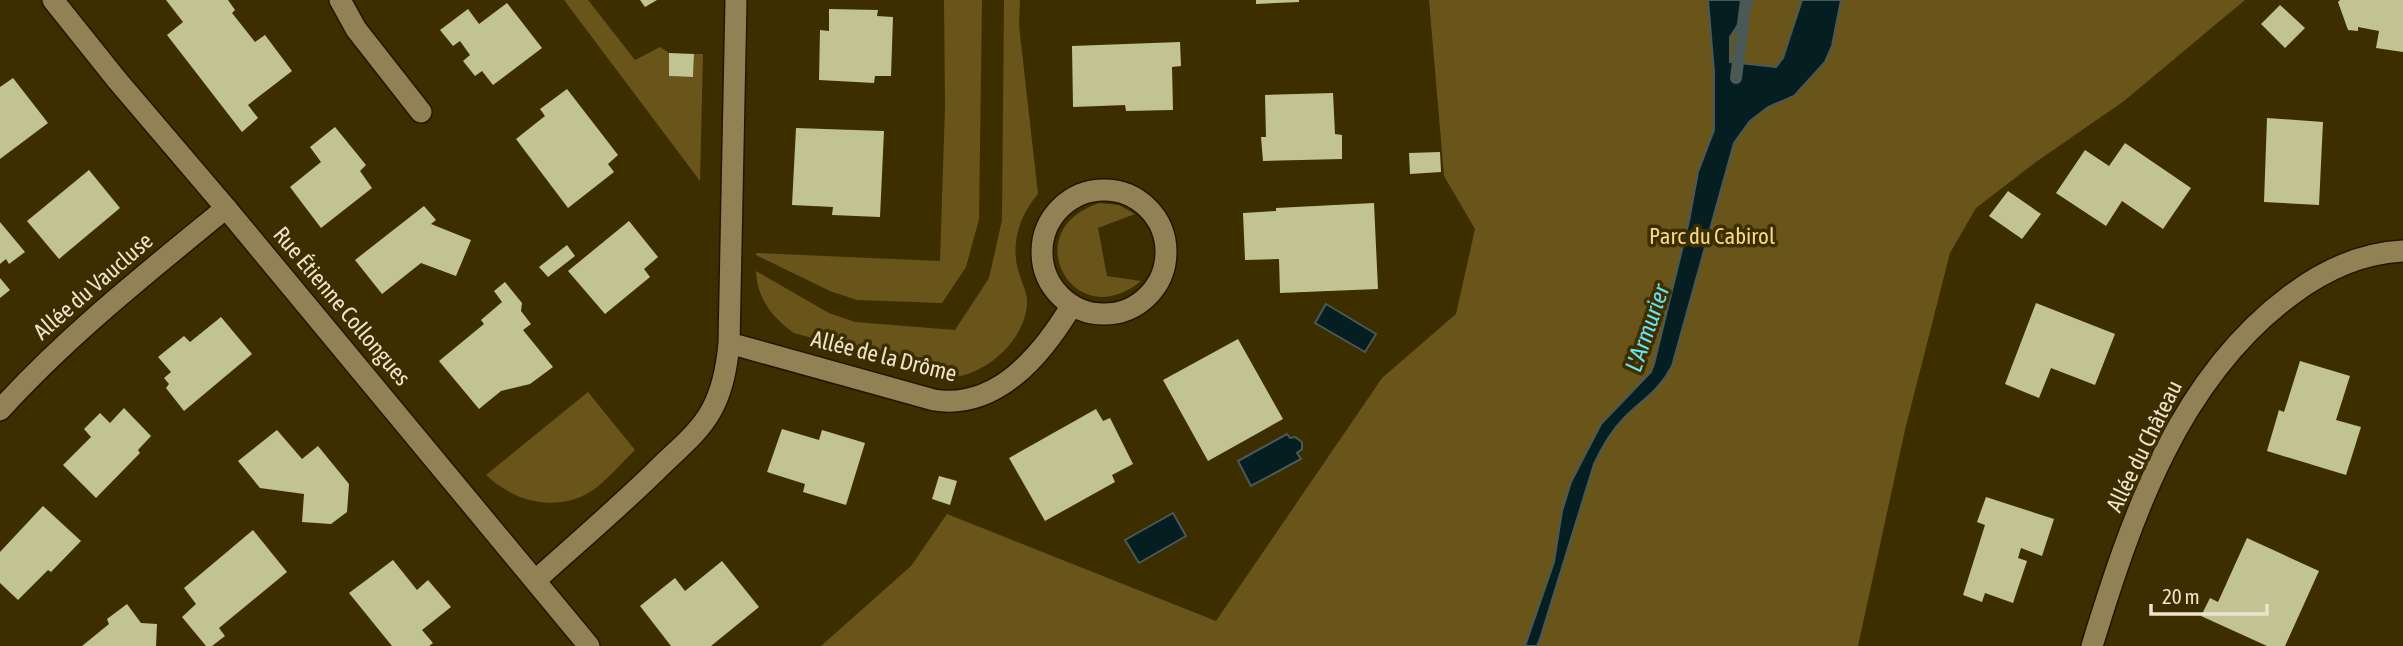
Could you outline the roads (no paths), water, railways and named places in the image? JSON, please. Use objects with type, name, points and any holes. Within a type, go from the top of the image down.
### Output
[{"type":"street","name":"Rue Étienne Collongues","points":[[53,0],[589,646]]},
{"type":"street","points":[[340,0],[356,29],[421,112]]},
{"type":"street","points":[[536,580],[631,496],[702,424],[718,396],[727,364],[729,343],[736,0]]},
{"type":"street","points":[[1098,190],[1121,191],[1141,201],[1156,216],[1165,237],[1167,259],[1159,283],[1142,301],[1120,312],[1095,314],[1072,305],[1055,291],[1045,271],[1042,249],[1047,227],[1059,209],[1077,196],[1098,190]]},
{"type":"street","name":"Allée du Vaucluse","points":[[0,410],[36,370],[226,208]]},
{"type":"street","name":"Allée du Château","points":[[2092,646],[2141,505],[2178,427],[2202,386],[2252,327],[2312,279],[2365,257],[2403,251]]},
{"type":"street","name":"Allée de la Drôme","points":[[729,343],[934,400],[965,401],[998,389],[1012,378],[1049,341],[1072,305]]},
{"type":"water","points":[[1708,0],[1754,0],[1730,37],[1730,62],[1776,67],[1783,58],[1802,0],[1841,0],[1832,46],[1825,62],[1794,96],[1768,107],[1750,121],[1734,143],[1672,366],[1656,388],[1619,423],[1600,451],[1540,639],[1537,646],[1525,646],[1554,562],[1562,511],[1571,482],[1601,424],[1651,372],[1654,364],[1689,221],[1698,172],[1714,130],[1714,72]]},
{"type":"water","points":[[1326,304],[1376,334],[1365,352],[1315,323]]},
{"type":"water","points":[[1287,434],[1290,438],[1295,437],[1302,442],[1302,449],[1297,453],[1301,459],[1251,486],[1238,461]]},
{"type":"water","points":[[1173,513],[1186,536],[1139,563],[1125,540]]},
{"type":"waterway","name":"L'Armurier","points":[[1736,78],[1746,0]]},
{"type":"park label","name":"Parc du Cabirol","points":[[1712,236]]}]
